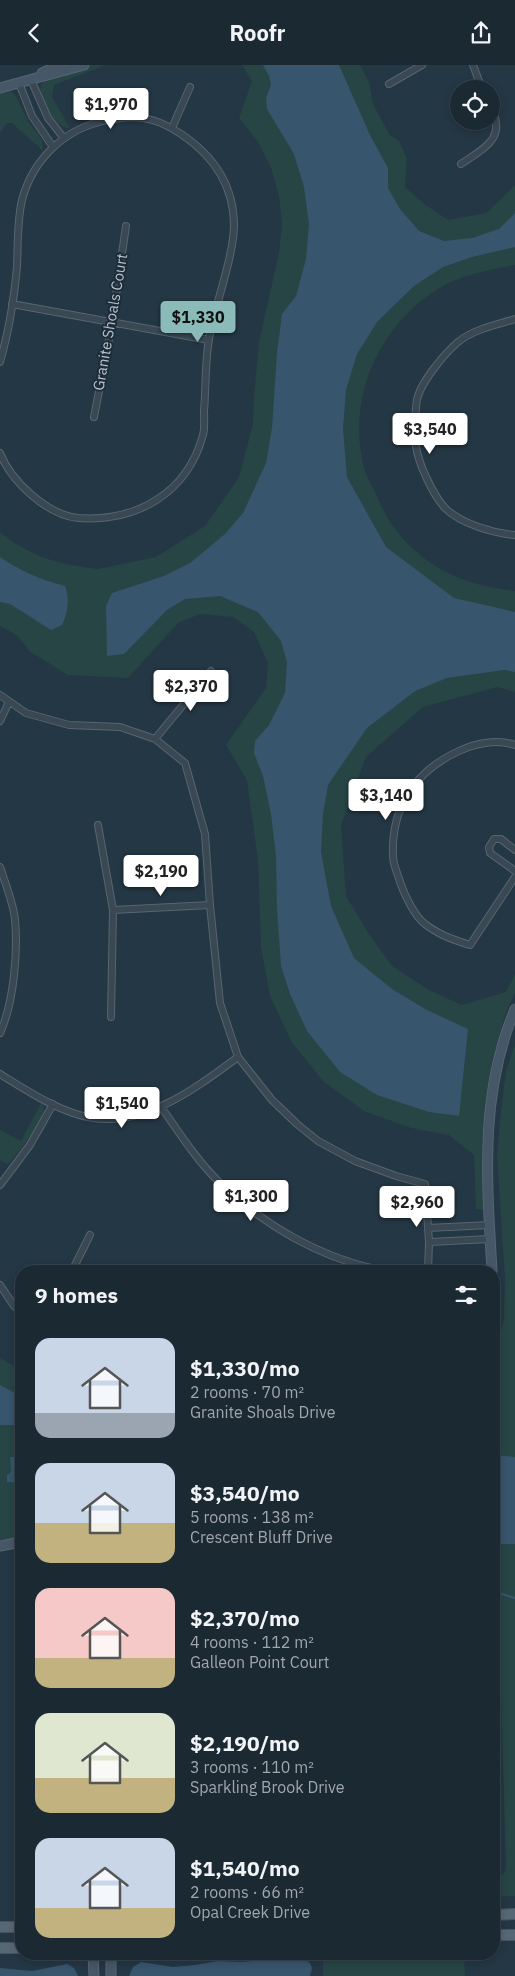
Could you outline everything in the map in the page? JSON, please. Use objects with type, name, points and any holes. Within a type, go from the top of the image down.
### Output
[{"type":"main road","points":[[500,1915],[515,1914]]},
{"type":"main road","points":[[0,1927],[15,1927]]},
{"type":"main road","points":[[500,1935],[515,1935]]},
{"type":"main road","points":[[0,1948],[15,1948]]},
{"type":"street","points":[[32,80],[45,71],[59,65]]},
{"type":"street","points":[[0,87],[84,65]]},
{"type":"street","points":[[389,84],[422,65]]},
{"type":"street","points":[[473,65],[479,80]]},
{"type":"street","points":[[32,80],[38,99],[48,118],[63,137]]},
{"type":"street","points":[[19,83],[32,116],[53,147]]},
{"type":"street","points":[[172,128],[190,87]]},
{"type":"street","points":[[0,362],[12,304],[22,201],[33,172],[63,137],[94,124],[116,118],[138,116],[160,122],[172,128],[189,139],[219,168],[231,205],[234,227],[209,340],[203,434],[188,469],[163,497],[134,512],[103,518],[75,518],[51,508],[28,493],[6,467],[0,453]]},
{"type":"street","points":[[461,164],[490,142],[497,130]]},
{"type":"street","name":"Granite Shoals Court","points":[[94,417],[112,323],[126,226]]},
{"type":"street","points":[[12,304],[209,340]]},
{"type":"street","points":[[515,319],[485,328],[459,341],[432,370],[417,400],[416,447],[432,490],[446,509],[471,524],[497,534],[515,535]]},
{"type":"street","points":[[155,739],[211,671]]},
{"type":"street","points":[[0,695],[26,713],[69,725],[120,727],[155,739],[185,763],[205,834],[220,1003],[238,1057],[272,1100],[318,1141],[355,1161],[425,1184],[429,1242],[428,1265]]},
{"type":"street","points":[[0,721],[9,701]]},
{"type":"street","points":[[515,745],[507,742],[483,743],[468,747],[443,758],[414,782],[397,817],[393,857],[404,893],[423,923],[448,938],[470,945],[515,877]]},
{"type":"street","points":[[98,825],[113,910],[112,1017]]},
{"type":"street","points":[[515,850],[501,839],[494,839],[489,847],[490,853],[515,871]]},
{"type":"street","points":[[0,867],[15,918],[14,981],[5,1022],[0,1033]]},
{"type":"street","points":[[113,910],[210,905]]},
{"type":"street","points":[[492,1265],[487,1154],[491,1095],[504,1035],[515,1009]]},
{"type":"street","points":[[0,1074],[53,1104],[77,1115],[106,1120],[136,1116],[162,1107],[238,1057]]},
{"type":"street","points":[[0,1185],[30,1145],[53,1104]]},
{"type":"street","points":[[162,1107],[192,1151],[217,1179],[272,1225],[318,1250],[362,1265]]},
{"type":"street","points":[[428,1229],[490,1225]]},
{"type":"street","points":[[75,1265],[90,1235]]},
{"type":"street","points":[[429,1242],[490,1239]]},
{"type":"street","points":[[0,1285],[15,1308]]},
{"type":"street","points":[[1,1546],[15,1544]]},
{"type":"street","points":[[1,1546],[15,1548]]},
{"type":"street","points":[[93,1960],[94,1976]]},
{"type":"street","points":[[110,1960],[111,1976]]},
{"type":"green space","points":[[90,65],[106,65],[54,85],[52,97],[70,128],[65,128],[56,121],[47,109],[41,97],[41,84],[48,79]]},
{"type":"green space","points":[[242,65],[360,65],[369,82],[373,104],[390,135],[399,141],[407,159],[405,187],[423,203],[448,220],[486,213],[515,185],[515,265],[474,274],[445,285],[416,306],[398,324],[383,344],[372,366],[364,389],[360,413],[359,439],[367,475],[387,517],[404,540],[428,561],[451,575],[476,584],[515,591],[515,692],[497,687],[423,707],[366,757],[341,825],[346,896],[369,934],[392,966],[429,990],[462,1005],[506,992],[515,974],[515,993],[506,1012],[493,1058],[485,1102],[482,1148],[485,1210],[476,1209],[474,1155],[449,1135],[411,1128],[364,1111],[324,1082],[292,1043],[270,996],[261,947],[258,861],[247,780],[226,745],[266,688],[268,663],[254,632],[233,617],[200,614],[178,623],[128,678],[68,675],[29,651],[18,636],[0,626],[0,532],[14,543],[41,557],[70,565],[98,569],[156,557],[205,526],[239,477],[253,424],[259,342],[279,253],[282,225],[279,196],[271,168],[258,142],[239,118],[252,81]]},
{"type":"green space","points":[[0,91],[11,91],[17,98],[28,121],[42,140],[43,151],[12,123],[7,123],[0,133]]},
{"type":"green space","points":[[515,1044],[515,1896],[500,1897],[500,1877],[506,1870],[500,1649],[500,1338],[504,1317],[505,1277],[497,1158],[506,1071]]},
{"type":"green space","points":[[42,1102],[42,1116],[32,1134],[8,1164],[0,1160],[0,1130],[21,1141]]},
{"type":"green space","points":[[0,1358],[15,1367],[15,1539],[0,1540]]},
{"type":"green space","points":[[323,1960],[464,1960],[465,1976],[323,1976]]},
{"type":"water","points":[[263,65],[339,65],[370,135],[388,168],[388,188],[400,209],[419,231],[444,241],[472,238],[499,229],[515,213],[515,247],[472,257],[443,267],[414,286],[377,322],[357,354],[346,390],[343,429],[347,477],[386,547],[454,598],[515,612],[515,672],[504,670],[447,678],[415,691],[367,728],[328,785],[323,814],[321,852],[331,906],[354,958],[392,989],[427,1010],[468,1029],[459,1116],[429,1112],[377,1095],[340,1072],[307,1031],[290,994],[281,966],[276,856],[271,814],[263,776],[254,753],[255,741],[269,725],[285,693],[287,662],[281,641],[258,612],[220,596],[185,599],[167,610],[124,654],[107,656],[106,606],[112,593],[164,576],[190,563],[225,534],[243,513],[266,463],[272,428],[277,353],[282,314],[296,296],[306,259],[309,224],[304,187],[294,154],[267,109],[266,98],[271,85]]},
{"type":"water","points":[[0,557],[31,575],[65,586],[68,606],[62,625],[51,630],[10,604],[0,602]]},
{"type":"water","points":[[0,1385],[15,1393],[15,1425],[0,1425]]},
{"type":"water","points":[[500,1456],[515,1457],[515,1544],[500,1544]]},
{"type":"water","points":[[10,1457],[15,1457],[15,1482],[7,1482],[7,1475],[11,1472]]},
{"type":"water","points":[[302,1960],[310,1963],[312,1968],[310,1976],[129,1976],[133,1967],[141,1962],[173,1967],[218,1961]]},
{"type":"water","points":[[67,1964],[74,1968],[78,1976],[0,1976],[0,1968],[32,1971]]},
{"type":"waterway","points":[[500,1594],[515,1598]]}]
